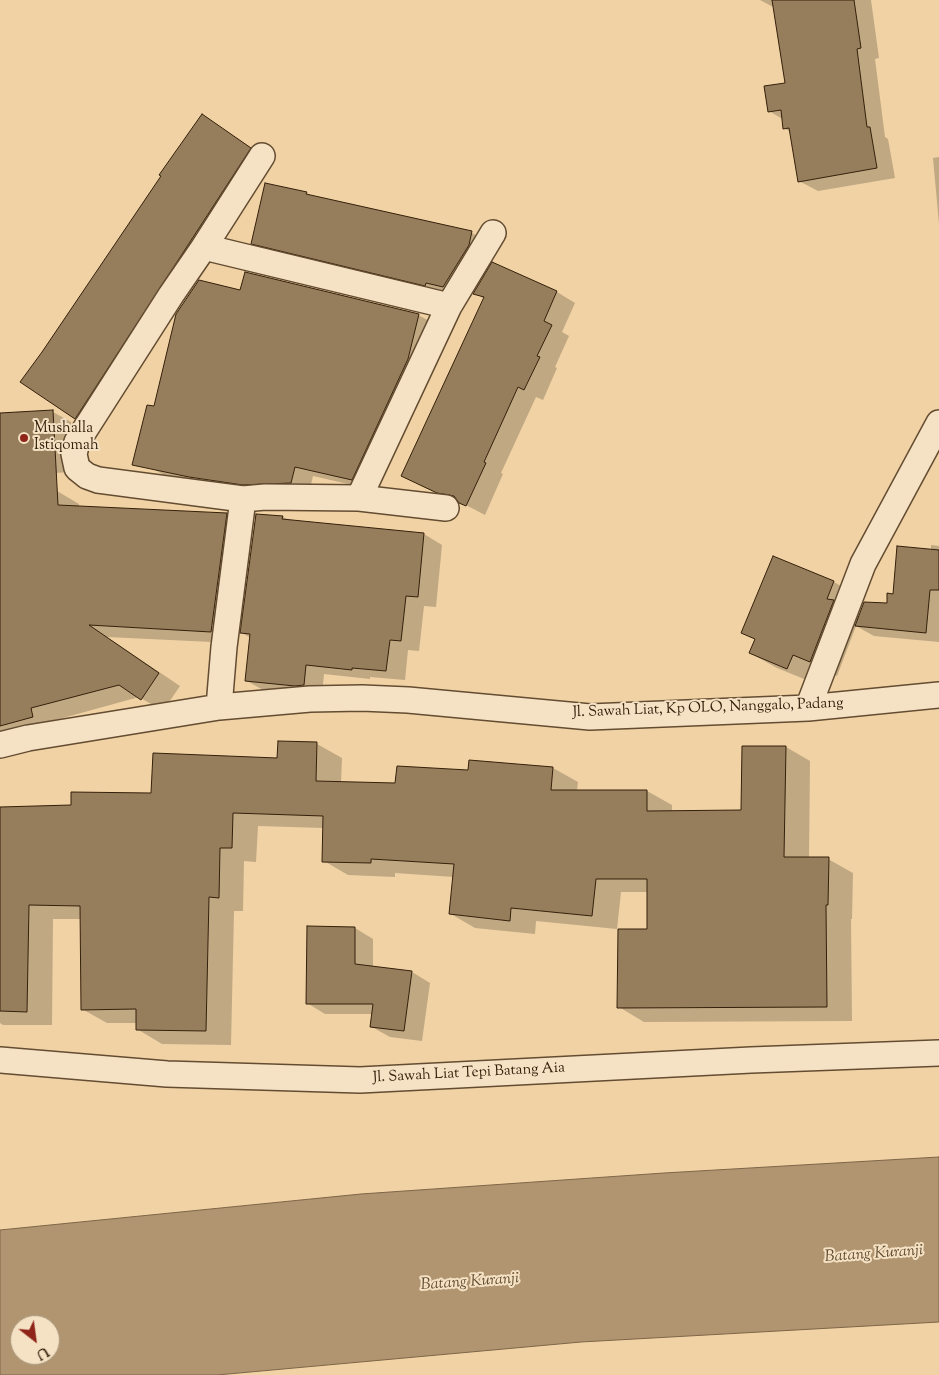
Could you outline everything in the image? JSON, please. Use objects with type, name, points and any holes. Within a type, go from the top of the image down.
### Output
[{"type":"street","points":[[262,156],[77,442],[74,454],[77,468],[86,476],[98,480],[243,499],[359,498],[446,508]]},
{"type":"street","points":[[359,498],[449,306],[492,233]]},
{"type":"street","points":[[204,247],[449,306]]},
{"type":"street","points":[[808,708],[863,564],[939,423]]},
{"type":"street","points":[[219,707],[224,648],[243,499]]},
{"type":"street","name":"Jl. Sawah Liat, Kp OLO, Nanggalo, Padang","points":[[0,745],[28,738],[219,707],[310,699],[362,698],[408,700],[590,716],[808,708],[939,695]]},
{"type":"street","name":"Jl. Sawah Liat Tepi Batang Aia","points":[[0,1060],[167,1074],[360,1080],[939,1053]]},
{"type":"water","name":"Batang Kuranji","points":[[939,1157],[939,1322],[581,1342],[217,1375],[0,1375],[0,1230],[361,1194],[664,1173]]},
{"type":"building","points":[[772,0],[854,0],[861,48],[857,49],[867,127],[870,127],[877,168],[798,182],[789,128],[783,129],[781,110],[768,112],[764,86],[785,83]]},
{"type":"building","points":[[202,114],[251,148],[75,419],[20,382]]},
{"type":"building","points":[[265,183],[472,231],[469,245],[443,287],[426,283],[425,286],[251,244]]},
{"type":"building","points":[[492,262],[557,291],[544,321],[552,325],[537,356],[540,357],[524,390],[518,387],[466,506],[459,503],[454,496],[437,493],[401,476],[484,297],[473,294]]},
{"type":"building","points":[[245,272],[419,314],[408,359],[352,480],[295,467],[291,483],[243,485],[189,477],[132,465],[147,405],[154,406],[176,314],[199,280],[240,290]]},
{"type":"building","points":[[53,410],[58,505],[227,513],[211,632],[89,625],[159,673],[141,700],[119,685],[31,708],[33,717],[0,726],[0,413]]},
{"type":"building","points":[[256,514],[283,516],[282,519],[424,533],[418,597],[406,596],[401,641],[390,640],[386,671],[352,668],[352,670],[306,665],[304,685],[295,686],[245,681],[250,634],[240,633]]},
{"type":"building","points":[[897,546],[939,550],[939,590],[930,590],[926,633],[855,626],[864,602],[887,603],[887,593],[893,594]]},
{"type":"building","points":[[773,556],[834,581],[827,599],[834,600],[810,662],[793,655],[787,669],[749,653],[755,639],[741,633]]},
{"type":"building","points":[[278,741],[317,742],[316,781],[395,783],[397,766],[468,770],[469,760],[553,767],[551,790],[647,790],[647,811],[741,810],[742,746],[786,746],[784,857],[829,857],[828,905],[826,905],[827,1007],[617,1008],[618,929],[647,929],[647,879],[596,879],[592,916],[511,908],[510,921],[449,914],[454,864],[371,859],[371,863],[322,862],[323,816],[233,813],[232,848],[220,848],[219,898],[209,897],[206,1031],[136,1030],[136,1009],[81,1010],[80,906],[29,905],[27,1012],[0,1011],[0,807],[71,805],[71,792],[151,793],[153,753],[277,758]]},
{"type":"building","points":[[307,926],[355,927],[355,964],[412,971],[404,1031],[370,1027],[373,1004],[306,1004]]},
{"type":"place","name":"Mushalla Istiqomah","points":[[24,438]]}]
